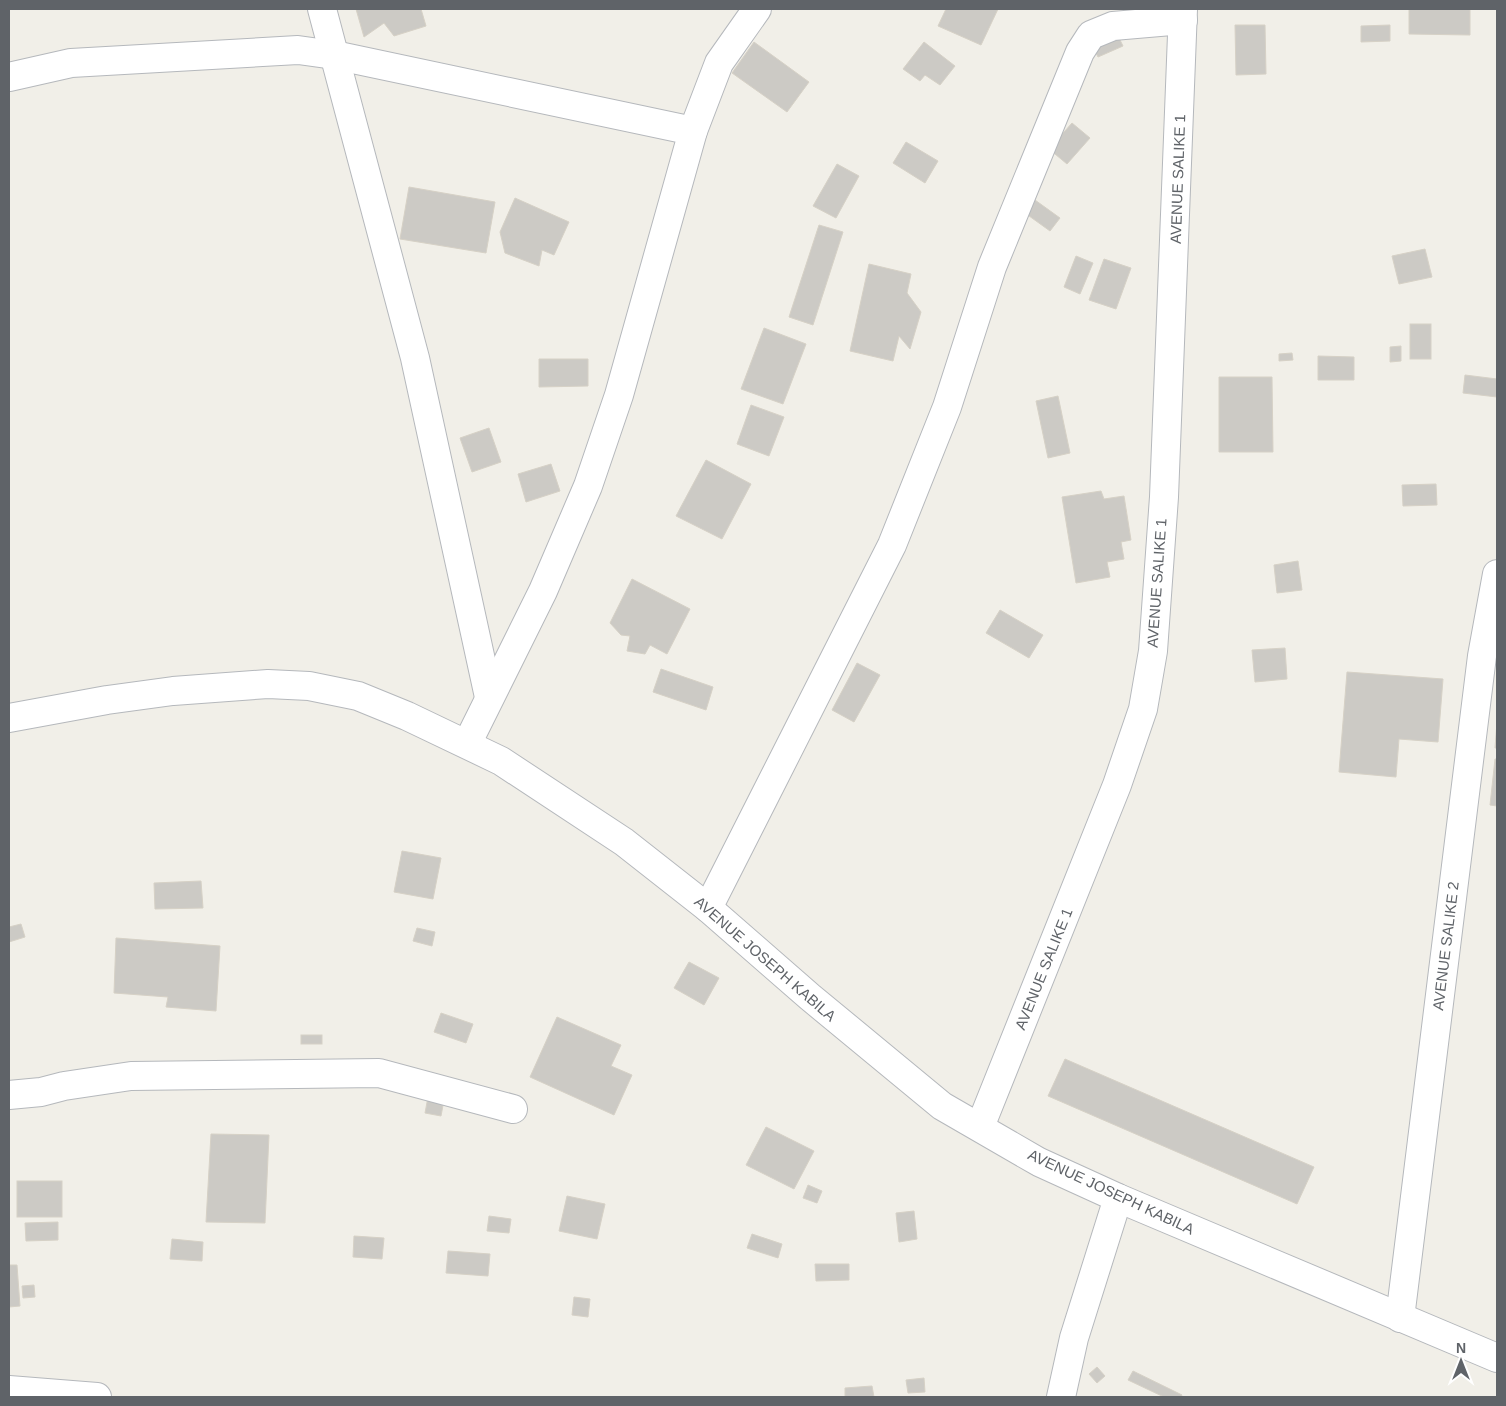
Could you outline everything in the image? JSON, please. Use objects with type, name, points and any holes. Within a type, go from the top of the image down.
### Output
[{"type":"street","points":[[322,9],[415,358],[489,697]]},
{"type":"street","points":[[467,744],[543,590],[588,486],[619,395],[693,131],[719,64],[757,9]]},
{"type":"street","points":[[708,908],[892,545],[947,407],[992,267],[1080,52],[1091,35],[1113,26],[1183,14]]},
{"type":"street","name":"AVENUE SALIKE 1","points":[[980,1127],[1117,785],[1143,709],[1153,651],[1164,497],[1183,14]]},
{"type":"street","points":[[9,77],[71,64],[290,51],[334,55],[693,131]]},
{"type":"street","name":"AVENUE SALIKE 2","points":[[1400,1318],[1482,656],[1497,574]]},
{"type":"street","name":"AVENUE JOSEPH KABILA","points":[[9,718],[107,700],[173,691],[268,684],[310,686],[358,696],[501,761],[624,842],[708,908],[942,1106],[1039,1162],[1118,1198],[1497,1358]]},
{"type":"street","points":[[9,1094],[41,1092],[64,1086],[131,1076],[379,1073],[513,1108]]},
{"type":"street","points":[[1061,1397],[1074,1338],[1118,1198]]},
{"type":"street","points":[[9,1390],[97,1397]]},
{"type":"building","points":[[356,9],[421,9],[426,26],[394,36],[384,23],[364,37]]},
{"type":"building","points":[[946,9],[998,9],[981,45],[938,26]]},
{"type":"building","points":[[1409,9],[1470,9],[1470,35],[1409,34]]},
{"type":"building","points":[[1235,25],[1265,25],[1266,74],[1236,75]]},
{"type":"building","points":[[1390,25],[1390,41],[1361,42],[1361,26]]},
{"type":"building","points":[[1114,28],[1123,46],[1098,57],[1089,39]]},
{"type":"building","points":[[754,42],[809,82],[787,112],[732,73]]},
{"type":"building","points":[[924,42],[955,66],[940,85],[925,75],[920,81],[903,69]]},
{"type":"building","points":[[1072,123],[1090,138],[1067,164],[1049,149]]},
{"type":"building","points":[[906,142],[938,161],[925,183],[893,163]]},
{"type":"building","points":[[837,164],[859,176],[836,218],[813,206]]},
{"type":"building","points":[[409,187],[495,202],[486,253],[400,239]]},
{"type":"building","points":[[515,198],[569,222],[554,255],[542,250],[539,266],[505,253],[500,232]]},
{"type":"building","points":[[1035,200],[1060,218],[1050,231],[1025,213]]},
{"type":"building","points":[[819,225],[843,232],[813,325],[789,317]]},
{"type":"building","points":[[1425,249],[1432,277],[1399,284],[1392,256]]},
{"type":"building","points":[[1076,256],[1093,263],[1080,294],[1064,287]]},
{"type":"building","points":[[1104,259],[1131,268],[1116,309],[1089,300]]},
{"type":"building","points":[[869,264],[911,274],[907,293],[921,312],[910,349],[899,336],[893,361],[850,351]]},
{"type":"building","points":[[1410,324],[1431,324],[1431,359],[1410,359]]},
{"type":"building","points":[[764,328],[806,344],[783,404],[741,389]]},
{"type":"building","points":[[1401,346],[1401,361],[1390,362],[1390,347]]},
{"type":"building","points":[[1292,353],[1293,360],[1279,361],[1279,354]]},
{"type":"building","points":[[1318,356],[1354,357],[1354,380],[1318,380]]},
{"type":"building","points":[[539,359],[588,359],[588,386],[539,387]]},
{"type":"building","points":[[1465,375],[1497,379],[1497,397],[1463,393]]},
{"type":"building","points":[[1219,377],[1272,377],[1273,452],[1219,452]]},
{"type":"building","points":[[1058,396],[1070,453],[1048,458],[1036,401]]},
{"type":"building","points":[[751,405],[784,417],[769,456],[737,444]]},
{"type":"building","points":[[489,428],[501,462],[472,472],[460,438]]},
{"type":"building","points":[[706,460],[751,484],[722,539],[676,516]]},
{"type":"building","points":[[551,464],[560,491],[526,502],[518,474]]},
{"type":"building","points":[[1436,484],[1437,505],[1403,506],[1402,485]]},
{"type":"building","points":[[1101,491],[1104,499],[1124,496],[1131,540],[1121,542],[1124,559],[1107,562],[1110,577],[1076,583],[1062,497]]},
{"type":"building","points":[[1298,561],[1302,590],[1277,593],[1274,565]]},
{"type":"building","points":[[632,579],[690,609],[667,654],[650,645],[645,654],[627,651],[630,636],[621,635],[610,623]]},
{"type":"building","points":[[1000,610],[1043,635],[1029,658],[986,633]]},
{"type":"building","points":[[1285,648],[1287,679],[1255,682],[1252,650]]},
{"type":"building","points":[[857,663],[880,675],[854,722],[832,710]]},
{"type":"building","points":[[661,669],[713,687],[706,710],[653,692]]},
{"type":"building","points":[[1347,672],[1443,679],[1438,742],[1399,739],[1396,777],[1339,772]]},
{"type":"building","points":[[1497,722],[1497,748],[1495,748]]},
{"type":"building","points":[[1495,759],[1497,759],[1497,806],[1490,805]]},
{"type":"building","points":[[402,851],[441,858],[433,899],[394,892]]},
{"type":"building","points":[[201,881],[203,908],[155,909],[154,883]]},
{"type":"building","points":[[21,924],[25,937],[9,942],[9,927]]},
{"type":"building","points":[[417,928],[435,932],[432,946],[413,941]]},
{"type":"building","points":[[116,938],[220,946],[216,1011],[166,1007],[168,997],[114,993]]},
{"type":"building","points":[[689,962],[719,978],[704,1005],[674,988]]},
{"type":"building","points":[[441,1013],[473,1024],[466,1043],[434,1032]]},
{"type":"building","points":[[557,1017],[621,1045],[611,1066],[632,1075],[614,1115],[530,1077]]},
{"type":"building","points":[[301,1035],[322,1035],[322,1044],[301,1044]]},
{"type":"building","points":[[1065,1059],[1314,1167],[1297,1204],[1048,1096]]},
{"type":"building","points":[[428,1097],[444,1100],[441,1116],[425,1113]]},
{"type":"building","points":[[766,1127],[814,1151],[794,1189],[746,1165]]},
{"type":"building","points":[[211,1134],[269,1135],[265,1223],[206,1222]]},
{"type":"building","points":[[17,1181],[62,1181],[62,1217],[17,1217]]},
{"type":"building","points":[[808,1185],[822,1191],[817,1203],[803,1198]]},
{"type":"building","points":[[567,1196],[605,1204],[597,1239],[559,1231]]},
{"type":"building","points":[[914,1211],[917,1239],[899,1242],[896,1213]]},
{"type":"building","points":[[489,1216],[511,1219],[509,1233],[487,1231]]},
{"type":"building","points":[[58,1222],[58,1240],[26,1241],[25,1223]]},
{"type":"building","points":[[752,1234],[782,1244],[778,1258],[747,1248]]},
{"type":"building","points":[[354,1236],[384,1238],[382,1259],[353,1257]]},
{"type":"building","points":[[172,1239],[203,1242],[202,1261],[170,1259]]},
{"type":"building","points":[[448,1251],[490,1254],[488,1276],[446,1273]]},
{"type":"building","points":[[815,1264],[849,1264],[849,1280],[816,1281]]},
{"type":"building","points":[[9,1265],[17,1265],[20,1306],[9,1307]]},
{"type":"building","points":[[34,1285],[35,1297],[23,1298],[22,1286]]},
{"type":"building","points":[[574,1297],[590,1299],[588,1317],[572,1315]]},
{"type":"building","points":[[1097,1367],[1105,1376],[1097,1383],[1089,1374]]},
{"type":"building","points":[[1133,1371],[1182,1395],[1181,1397],[1164,1397],[1128,1380]]},
{"type":"building","points":[[924,1378],[925,1392],[908,1393],[906,1380]]},
{"type":"building","points":[[872,1386],[874,1397],[845,1397],[845,1388]]}]
